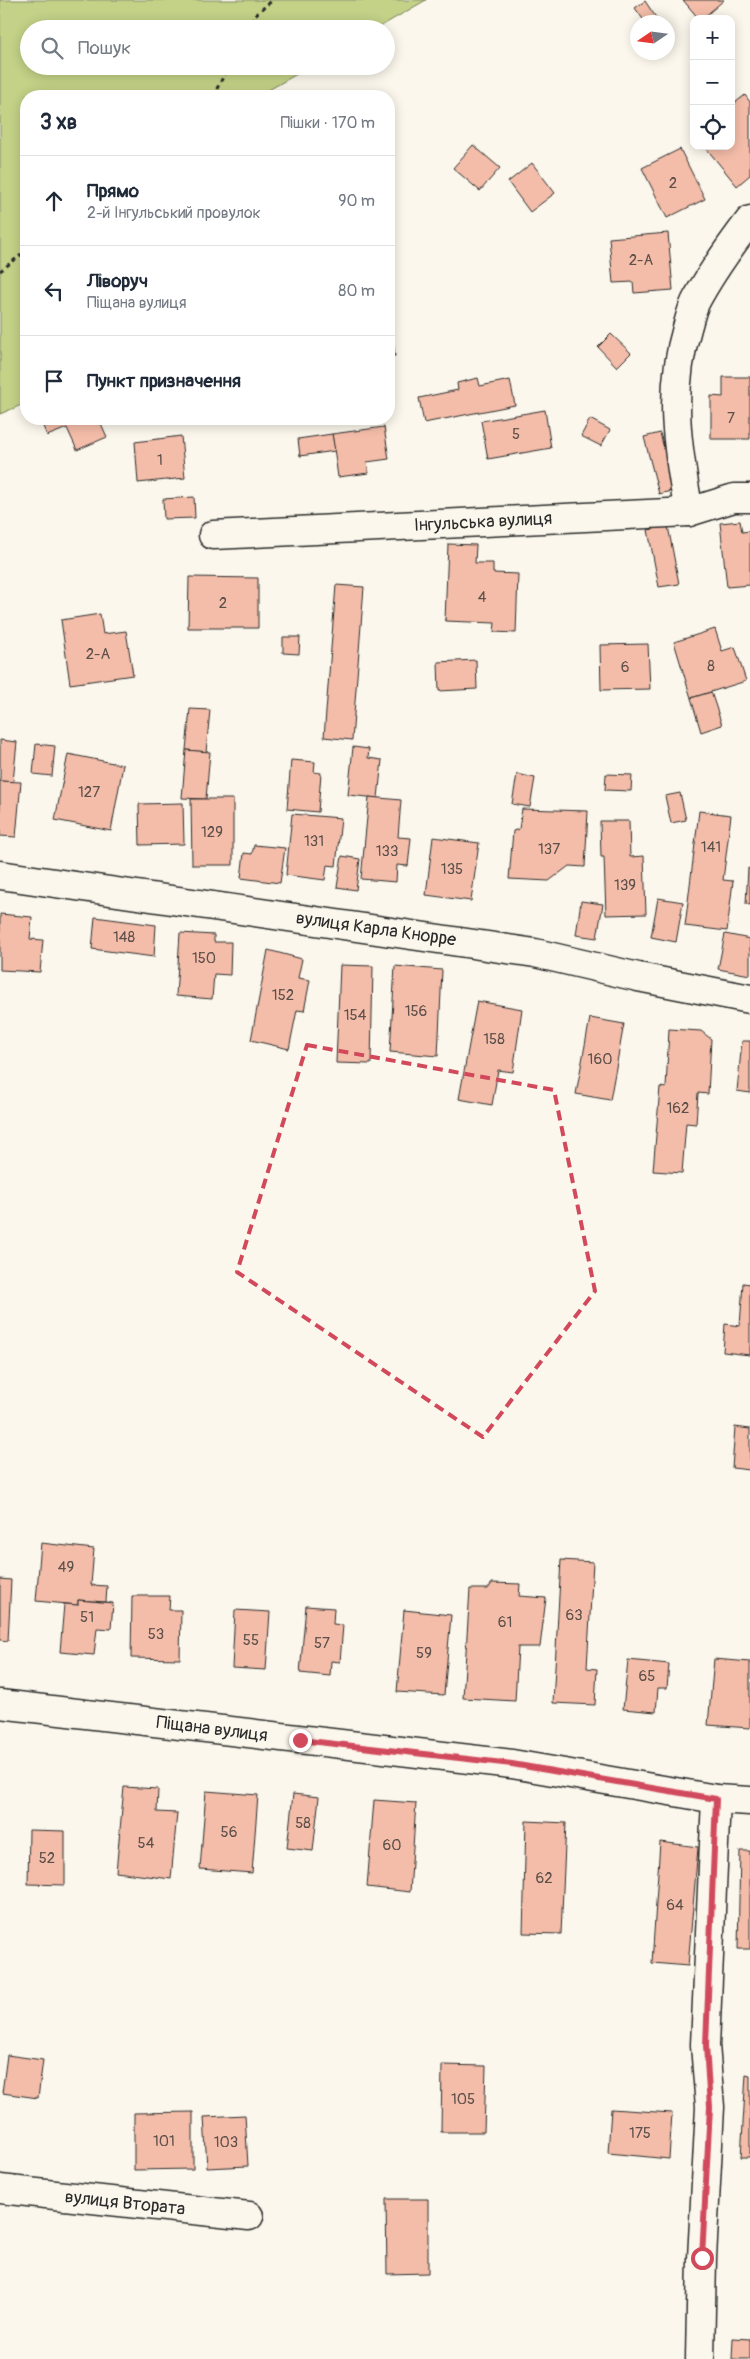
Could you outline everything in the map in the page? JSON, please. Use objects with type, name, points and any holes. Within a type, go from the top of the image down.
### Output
[{"type":"street","points":[[689,512],[677,447],[674,416],[682,346],[696,300],[725,253],[750,220]]},
{"type":"street","name":"Інгульська вулиця","points":[[213,535],[689,512],[734,498],[750,498]]},
{"type":"street","name":"вулиця Карла Кнорре","points":[[0,875],[535,953],[638,977],[750,999]]},
{"type":"street","name":"Піщана вулиця","points":[[0,1704],[512,1764],[716,1799],[750,1801]]},
{"type":"street","points":[[700,2359],[702,2258],[710,2107],[706,2045],[716,1799]]},
{"type":"street","name":"вулиця Втората","points":[[0,2189],[249,2216]]},
{"type":"path","points":[[253,20],[256,14],[273,0]]},
{"type":"path","points":[[217,90],[224,75]]},
{"type":"path","points":[[0,271],[20,256]]},
{"type":"highlighted area","points":[[307,1045],[554,1090],[595,1291],[483,1437],[237,1272]]},
{"type":"green space","points":[[0,0],[426,0],[392,20],[20,20],[20,75],[295,75],[269,90],[20,90],[20,406],[0,414]]},
{"type":"building","points":[[683,0],[724,0],[707,15],[696,15]]},
{"type":"building","points":[[645,1],[654,15],[640,15],[635,8]]},
{"type":"building","points":[[745,95],[750,102],[750,175],[737,186],[708,150],[735,150],[735,103]]},
{"type":"building","points":[[473,145],[500,168],[480,191],[453,168]]},
{"type":"building","points":[[680,149],[705,199],[667,218],[642,168]]},
{"type":"building","points":[[532,163],[555,193],[530,212],[508,182]]},
{"type":"building","points":[[668,233],[673,290],[634,293],[633,282],[613,283],[609,238]]},
{"type":"building","points":[[611,334],[631,353],[617,367],[598,347]]},
{"type":"building","points":[[723,377],[750,377],[750,439],[711,439],[711,396],[723,397]]},
{"type":"building","points":[[478,378],[480,386],[510,380],[515,405],[424,423],[419,398],[458,390],[457,383]]},
{"type":"building","points":[[545,410],[551,448],[488,459],[481,421]]},
{"type":"building","points":[[590,419],[610,430],[601,446],[581,436]]},
{"type":"building","points":[[42,425],[102,425],[107,437],[77,450],[67,428],[47,436]]},
{"type":"building","points":[[384,427],[389,459],[367,462],[369,473],[338,477],[332,434]]},
{"type":"building","points":[[660,433],[675,490],[659,494],[644,437]]},
{"type":"building","points":[[332,434],[335,451],[300,456],[298,439]]},
{"type":"building","points":[[181,436],[185,478],[138,483],[135,442]]},
{"type":"building","points":[[194,497],[195,518],[164,519],[163,499]]},
{"type":"building","points":[[740,521],[742,532],[750,531],[750,585],[727,587],[720,523]]},
{"type":"building","points":[[668,526],[679,584],[659,587],[648,530]]},
{"type":"building","points":[[448,544],[476,545],[475,563],[493,563],[493,573],[518,574],[516,633],[494,632],[495,623],[445,621]]},
{"type":"building","points":[[189,577],[258,578],[258,628],[188,628]]},
{"type":"building","points":[[336,585],[364,587],[352,740],[324,737]]},
{"type":"building","points":[[100,614],[103,634],[126,631],[133,675],[70,684],[61,620]]},
{"type":"building","points":[[715,629],[722,651],[735,647],[746,681],[691,698],[674,642]]},
{"type":"building","points":[[283,637],[300,637],[299,654],[283,653]]},
{"type":"building","points":[[648,644],[650,689],[601,690],[600,645]]},
{"type":"building","points":[[476,660],[477,689],[439,691],[438,662]]},
{"type":"building","points":[[711,692],[722,725],[701,732],[691,698]]},
{"type":"building","points":[[190,709],[210,710],[206,752],[186,750]]},
{"type":"building","points":[[0,740],[17,742],[13,782],[0,781]]},
{"type":"building","points":[[36,744],[55,746],[52,776],[33,774]]},
{"type":"building","points":[[353,747],[369,749],[368,758],[382,760],[378,798],[348,795]]},
{"type":"building","points":[[186,750],[210,752],[206,799],[182,798]]},
{"type":"building","points":[[68,754],[123,765],[111,831],[55,820]]},
{"type":"building","points":[[291,760],[315,762],[314,772],[321,773],[318,812],[287,809]]},
{"type":"building","points":[[517,774],[535,778],[530,807],[512,804]]},
{"type":"building","points":[[606,774],[632,775],[631,791],[605,790]]},
{"type":"building","points":[[0,781],[21,782],[16,837],[0,836]]},
{"type":"building","points":[[680,793],[686,820],[671,823],[665,796]]},
{"type":"building","points":[[369,797],[401,800],[398,837],[411,838],[408,866],[397,865],[396,882],[361,879]]},
{"type":"building","points":[[191,799],[233,799],[233,865],[192,865]]},
{"type":"building","points":[[183,803],[184,844],[140,845],[139,804]]},
{"type":"building","points":[[522,809],[588,811],[585,867],[569,866],[549,881],[509,879],[513,831],[519,829]]},
{"type":"building","points":[[699,811],[731,815],[723,880],[733,881],[727,931],[685,926]]},
{"type":"building","points":[[292,814],[341,818],[336,866],[327,865],[325,880],[286,875]]},
{"type":"building","points":[[600,821],[629,821],[630,857],[644,856],[646,914],[606,915],[604,857],[601,857]]},
{"type":"building","points":[[433,837],[479,843],[471,901],[426,895]]},
{"type":"building","points":[[254,845],[285,848],[280,883],[241,878],[244,853],[252,854]]},
{"type":"building","points":[[342,856],[360,859],[356,890],[337,887]]},
{"type":"building","points":[[748,868],[750,869],[750,905],[746,904]]},
{"type":"building","points":[[658,898],[683,902],[676,942],[651,937]]},
{"type":"building","points":[[581,901],[603,904],[597,938],[576,935]]},
{"type":"building","points":[[0,914],[32,917],[30,939],[43,940],[40,972],[0,970]]},
{"type":"building","points":[[95,917],[156,925],[154,957],[92,949]]},
{"type":"building","points":[[180,933],[214,935],[214,942],[231,942],[230,975],[214,974],[212,999],[176,996]]},
{"type":"building","points":[[725,934],[750,939],[750,975],[718,969]]},
{"type":"building","points":[[268,950],[302,959],[298,978],[310,980],[304,1011],[297,1010],[289,1049],[251,1040]]},
{"type":"building","points":[[340,965],[373,966],[371,1064],[336,1063]]},
{"type":"building","points":[[395,966],[442,970],[438,1056],[390,1052]]},
{"type":"building","points":[[477,1001],[522,1009],[513,1072],[498,1070],[492,1105],[459,1099]]},
{"type":"building","points":[[590,1018],[624,1024],[610,1100],[576,1094]]},
{"type":"building","points":[[669,1029],[701,1031],[711,1039],[708,1094],[698,1093],[696,1124],[686,1123],[682,1173],[653,1171],[660,1087],[666,1088]]},
{"type":"building","points":[[742,1041],[750,1041],[750,1093],[737,1091]]},
{"type":"building","points":[[743,1283],[750,1284],[750,1355],[723,1352],[725,1324],[740,1326]]},
{"type":"building","points":[[735,1427],[750,1429],[750,1470],[732,1468]]},
{"type":"building","points":[[41,1543],[94,1549],[91,1585],[107,1586],[106,1602],[78,1600],[78,1605],[36,1601]]},
{"type":"building","points":[[561,1560],[593,1562],[587,1668],[597,1669],[595,1705],[553,1703]]},
{"type":"building","points":[[0,1579],[11,1580],[8,1641],[0,1640]]},
{"type":"building","points":[[492,1583],[520,1584],[519,1596],[546,1598],[540,1647],[518,1647],[515,1701],[463,1698],[470,1589],[488,1589]]},
{"type":"building","points":[[132,1596],[170,1596],[169,1610],[181,1610],[180,1659],[131,1658]]},
{"type":"building","points":[[78,1600],[113,1603],[111,1629],[97,1628],[94,1655],[60,1652],[64,1604],[78,1605]]},
{"type":"building","points":[[306,1606],[334,1608],[333,1624],[343,1625],[340,1662],[331,1661],[330,1676],[300,1673]]},
{"type":"building","points":[[235,1610],[270,1612],[266,1670],[232,1668]]},
{"type":"building","points":[[404,1610],[451,1615],[444,1695],[397,1692]]},
{"type":"building","points":[[714,1659],[750,1662],[750,1728],[708,1725]]},
{"type":"building","points":[[628,1660],[669,1664],[667,1688],[658,1688],[656,1712],[623,1709]]},
{"type":"building","points":[[124,1787],[158,1789],[157,1812],[177,1813],[171,1879],[116,1872]]},
{"type":"building","points":[[206,1791],[258,1795],[252,1873],[200,1869]]},
{"type":"building","points":[[293,1794],[319,1797],[313,1851],[287,1848]]},
{"type":"building","points":[[374,1800],[416,1803],[410,1892],[367,1887]]},
{"type":"building","points":[[526,1821],[566,1823],[561,1934],[523,1933]]},
{"type":"building","points":[[29,1830],[65,1831],[65,1885],[28,1884]]},
{"type":"building","points":[[660,1842],[698,1847],[688,1966],[652,1963]]},
{"type":"building","points":[[740,1851],[750,1851],[750,1949],[738,1949]]},
{"type":"building","points":[[7,2055],[43,2060],[38,2098],[2,2093]]},
{"type":"building","points":[[442,2065],[486,2066],[484,2132],[441,2132]]},
{"type":"building","points":[[746,2074],[750,2075],[750,2157],[741,2157]]},
{"type":"building","points":[[611,2109],[672,2113],[669,2159],[608,2153]]},
{"type":"building","points":[[193,2112],[193,2169],[134,2170],[134,2113]]},
{"type":"building","points":[[245,2115],[248,2166],[207,2168],[204,2117]]},
{"type":"building","points":[[386,2199],[428,2199],[428,2273],[387,2274]]},
{"type":"building","points":[[733,2338],[750,2339],[750,2359],[732,2359]]},
{"type":"route","points":[[300,1740],[512,1764],[716,1799],[706,2045],[710,2107],[702,2258]]}]
